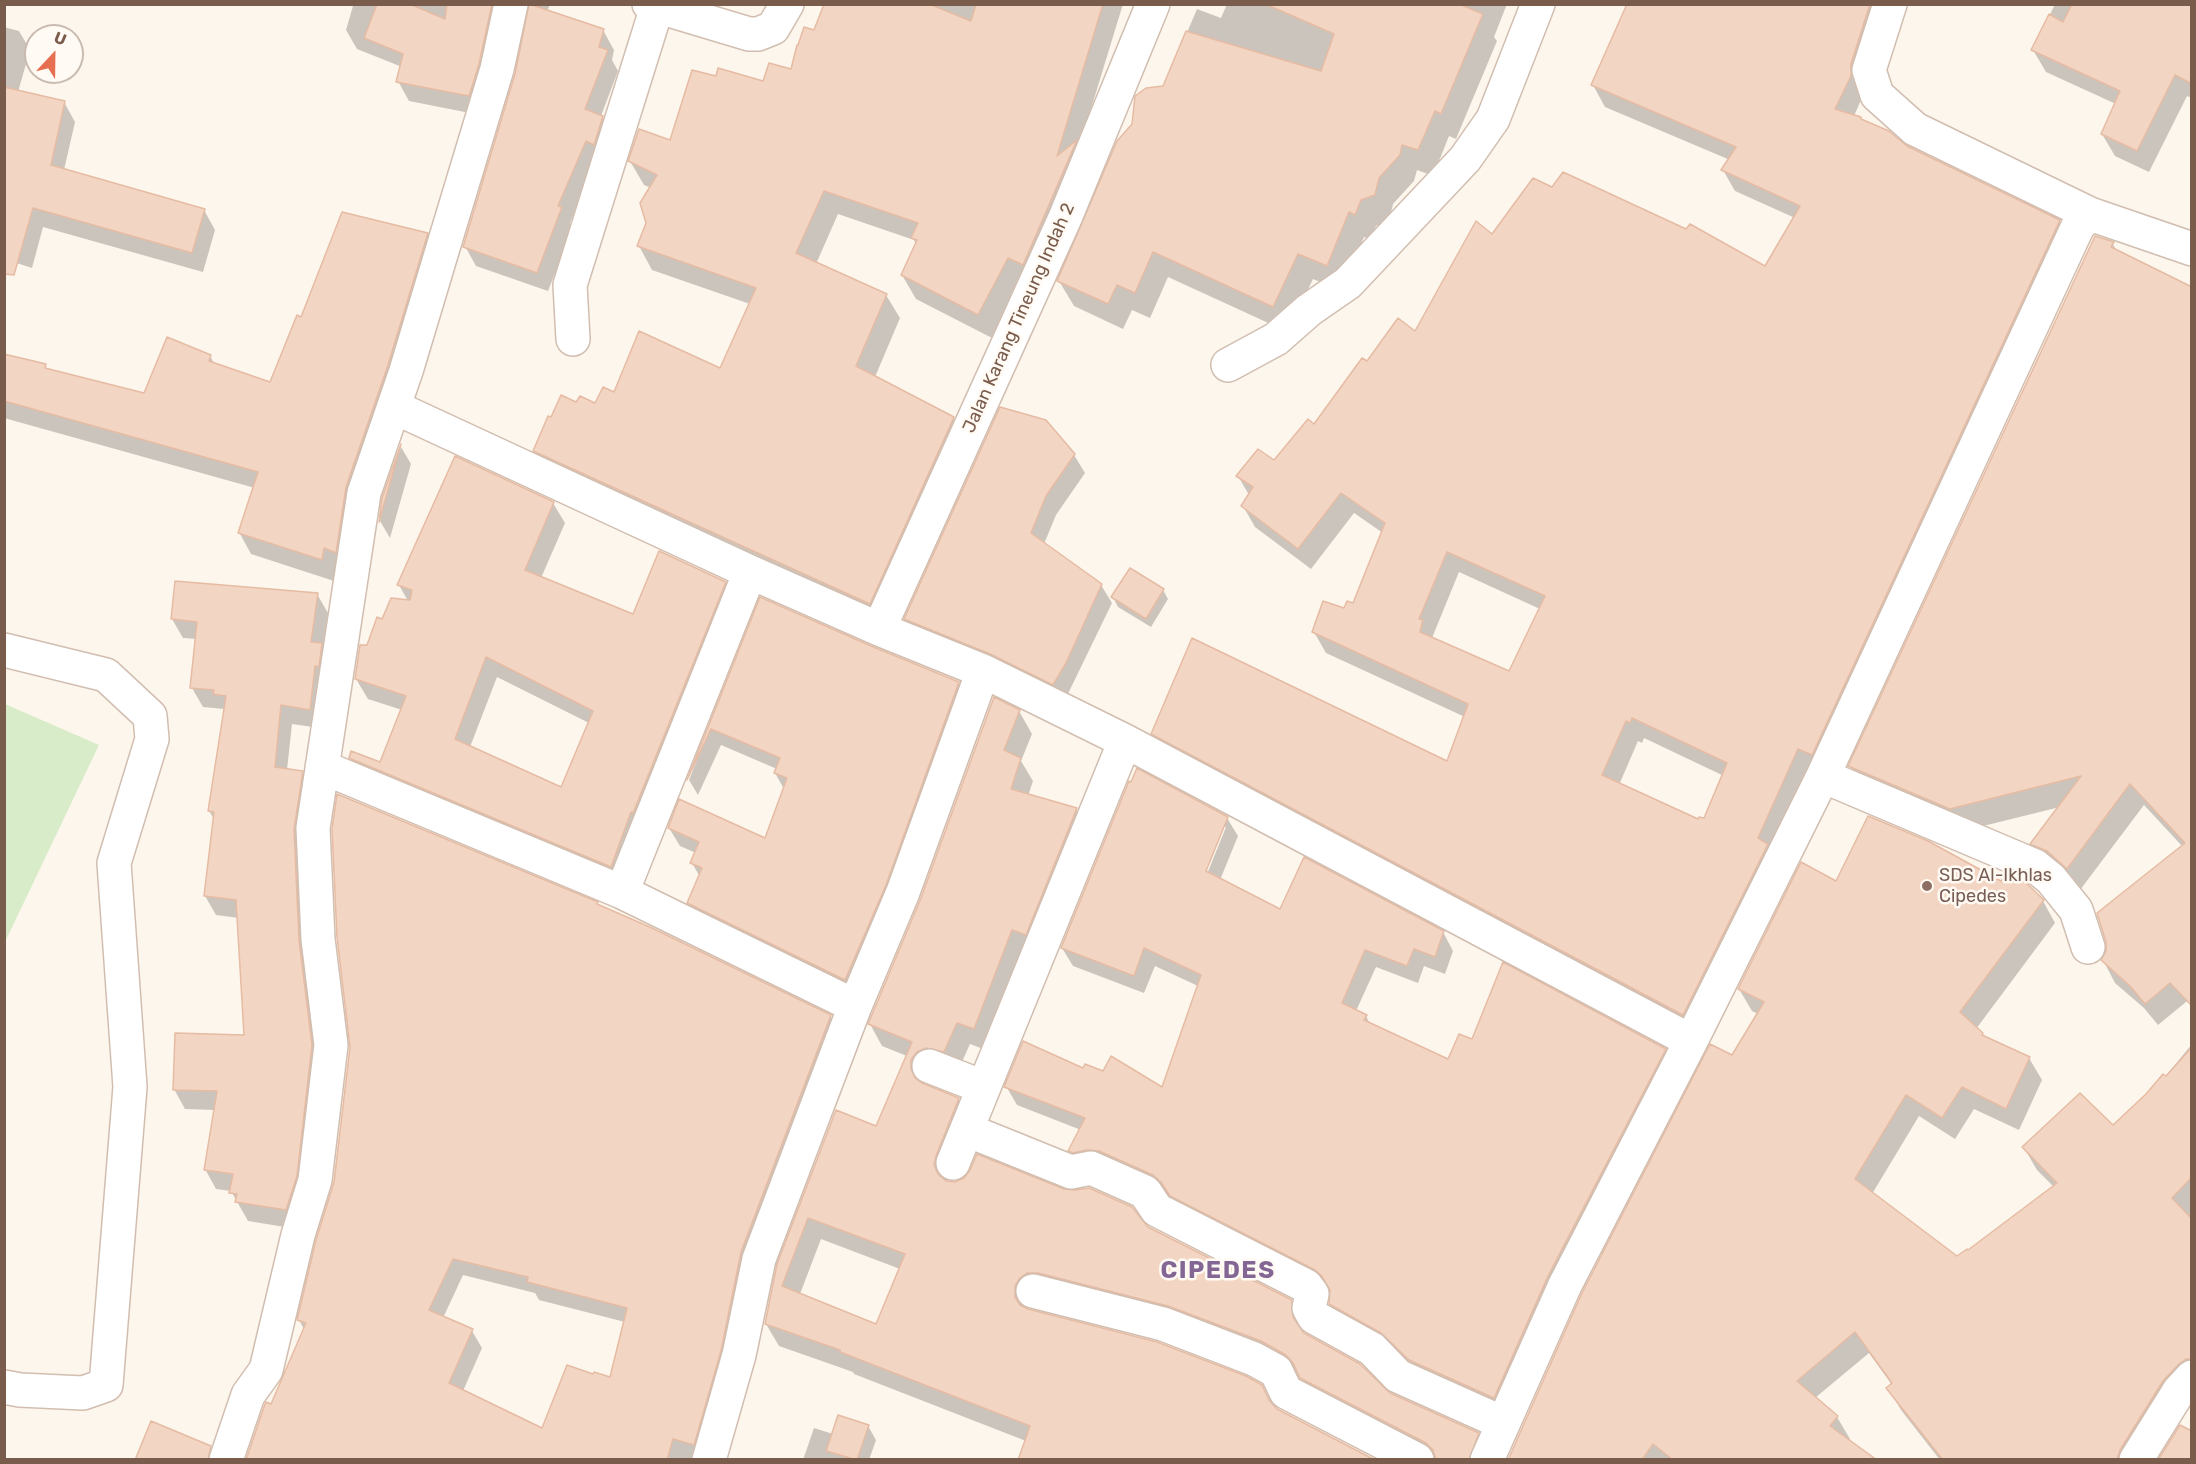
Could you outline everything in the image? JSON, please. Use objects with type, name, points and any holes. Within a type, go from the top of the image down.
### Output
[{"type":"street","points":[[226,1460],[248,1395],[266,1370],[298,1235],[315,1180],[331,1045],[318,939],[314,828],[364,493],[394,407],[497,69],[511,4]]},
{"type":"street","points":[[573,339],[570,285],[653,6],[749,34],[758,34],[773,28],[787,4]]},
{"type":"street","name":"Jalan Karang Tineung Indah 2","points":[[879,629],[1065,218],[1153,4]]},
{"type":"street","points":[[1228,365],[1276,339],[1309,310],[1348,283],[1465,159],[1493,119],[1538,4]]},
{"type":"street","points":[[1890,4],[1869,70],[1877,95],[1922,134],[2090,214],[2192,249]]},
{"type":"street","points":[[1487,1460],[1565,1285],[1691,1041],[1822,777],[2078,226],[2090,214]]},
{"type":"street","points":[[394,407],[750,572],[879,629],[983,671],[1125,741],[1691,1041]]},
{"type":"street","points":[[622,892],[750,572]]},
{"type":"street","points":[[4,650],[106,675],[150,716],[152,739],[114,863],[130,1087],[106,1385],[83,1393],[4,1387]]},
{"type":"street","points":[[709,1460],[739,1355],[759,1259],[855,1006],[903,892],[983,671]]},
{"type":"street","points":[[953,1163],[1125,741]]},
{"type":"street","points":[[322,767],[622,892],[855,1006]]},
{"type":"street","points":[[1822,777],[2035,866],[2051,879],[2076,910],[2088,947]]},
{"type":"street","points":[[929,1066],[983,1088]]},
{"type":"street","points":[[967,1130],[1071,1172],[1091,1168],[1145,1192],[1157,1210],[1306,1286],[1312,1294],[1309,1308],[1314,1317],[1372,1348],[1398,1376],[1503,1423]]},
{"type":"street","points":[[1033,1291],[1163,1324],[1254,1359],[1276,1371],[1286,1392],[1417,1460]]},
{"type":"street","points":[[2136,1460],[2178,1392],[2192,1377]]},
{"type":"green space","points":[[5,704],[99,745],[5,942]]},
{"type":"building","points":[[377,4],[410,4],[445,19],[447,4],[492,4],[479,64],[469,96],[396,82],[403,54],[364,38]]},
{"type":"building","points":[[529,4],[604,29],[599,47],[608,50],[585,109],[603,116],[594,145],[586,141],[558,206],[562,207],[537,273],[463,247],[515,74]]},
{"type":"building","points":[[824,4],[929,4],[971,21],[976,4],[1103,4],[1057,156],[1077,140],[1023,265],[1008,258],[978,315],[901,275],[917,240],[911,238],[918,223],[824,191],[796,253],[887,294],[856,366],[954,417],[870,604],[533,451],[548,416],[551,417],[561,395],[576,402],[580,396],[595,403],[603,387],[614,392],[639,331],[720,368],[756,288],[637,246],[646,223],[640,203],[657,175],[628,161],[639,129],[670,140],[692,70],[716,76],[718,68],[763,81],[769,63],[791,69],[804,27],[814,30]]},
{"type":"building","points":[[1265,4],[1459,4],[1483,14],[1441,114],[1435,111],[1418,150],[1402,145],[1400,155],[1379,178],[1375,195],[1361,200],[1355,215],[1349,212],[1327,266],[1298,254],[1273,307],[1153,252],[1135,293],[1117,285],[1108,304],[1057,281],[1117,141],[1132,124],[1135,96],[1146,88],[1163,86],[1186,31],[1321,71],[1334,34]]},
{"type":"building","points":[[1627,4],[1870,4],[1851,64],[1851,76],[1835,109],[1861,117],[1889,131],[1907,146],[2060,220],[1812,755],[1798,749],[1758,838],[1768,844],[1683,1015],[1151,734],[1192,638],[1447,761],[1468,704],[1312,632],[1323,601],[1344,608],[1347,601],[1353,603],[1385,523],[1341,493],[1298,549],[1241,506],[1253,487],[1236,476],[1258,449],[1274,460],[1308,419],[1314,424],[1362,358],[1367,361],[1398,318],[1415,331],[1476,221],[1492,234],[1533,178],[1552,187],[1563,172],[1686,229],[1690,224],[1765,266],[1800,206],[1721,170],[1736,147],[1591,85]],"holes":[[[1447,552],[1545,596],[1509,671],[1420,632],[1423,620],[1419,619]],[[1632,718],[1727,763],[1704,818],[1699,817],[1698,819],[1602,775],[1626,721],[1630,723]]]},
{"type":"building","points":[[2072,4],[2192,4],[2192,84],[2175,75],[2137,151],[2101,134],[2120,91],[2031,50],[2049,14],[2063,22]]},
{"type":"building","points":[[4,87],[65,101],[51,165],[205,209],[192,253],[33,208],[14,275],[4,274]]},
{"type":"building","points":[[342,212],[428,233],[388,365],[346,487],[336,553],[324,548],[322,560],[238,533],[258,472],[4,401],[4,354],[46,364],[45,368],[144,393],[167,337],[211,355],[209,361],[270,382],[297,315],[301,317]]},
{"type":"building","points":[[2095,236],[2114,242],[2111,247],[2192,287],[2192,1006],[2170,983],[2145,1004],[2130,986],[2101,960],[2106,951],[2106,942],[2097,913],[2185,843],[2130,784],[2067,869],[2047,851],[2030,844],[2081,776],[1950,809],[1848,766]]},
{"type":"building","points":[[1000,407],[1046,420],[1075,454],[1046,496],[1031,533],[1102,584],[1066,663],[1053,685],[990,654],[904,619]]},
{"type":"building","points":[[401,444],[379,522],[382,498]]},
{"type":"building","points":[[455,456],[554,502],[525,570],[633,614],[659,551],[726,582],[633,813],[631,812],[611,867],[349,758],[351,751],[380,762],[406,696],[355,679],[360,645],[367,645],[377,617],[382,619],[391,598],[410,600],[412,590],[397,585]],"holes":[[[486,657],[593,711],[561,787],[455,739]]]},
{"type":"building","points":[[1130,568],[1164,589],[1146,619],[1111,597]]},
{"type":"building","points":[[175,581],[318,593],[311,642],[322,643],[319,667],[315,666],[310,710],[281,705],[275,767],[303,771],[294,829],[299,940],[312,1045],[297,1176],[286,1210],[235,1202],[237,1194],[229,1193],[233,1174],[204,1170],[217,1091],[173,1090],[175,1033],[244,1035],[236,900],[204,896],[214,812],[208,811],[226,696],[213,694],[214,690],[190,688],[197,622],[171,619]]},
{"type":"building","points":[[760,597],[959,682],[886,885],[845,980],[687,903],[702,868],[690,863],[699,842],[668,828],[679,799],[765,838],[787,778],[774,773],[780,758],[711,729],[687,780]]},
{"type":"building","points":[[994,697],[1020,710],[1004,750],[1021,758],[1011,789],[1077,808],[1026,935],[1012,930],[974,1029],[957,1023],[944,1052],[926,1048],[917,1052],[911,1060],[911,1069],[915,1078],[959,1098],[936,1156],[934,1165],[938,1174],[946,1181],[955,1182],[964,1178],[977,1154],[1064,1189],[1089,1188],[1132,1207],[1148,1227],[1292,1300],[1293,1317],[1304,1333],[1360,1364],[1390,1393],[1479,1433],[1469,1460],[1436,1460],[1433,1450],[1426,1443],[1300,1378],[1293,1363],[1286,1355],[1261,1341],[1168,1306],[1038,1273],[1027,1273],[1015,1286],[1015,1297],[1020,1305],[1157,1342],[1246,1376],[1262,1385],[1269,1400],[1277,1409],[1375,1460],[1018,1460],[1030,1426],[840,1352],[840,1350],[765,1324],[777,1264],[836,1110],[876,1126],[912,1042],[868,1024],[921,898]],"holes":[[[808,1218],[905,1254],[876,1324],[782,1286]]]},
{"type":"building","points":[[1137,768],[1228,817],[1206,871],[1280,909],[1304,857],[1444,931],[1435,957],[1414,949],[1407,966],[1365,950],[1342,1003],[1367,1015],[1364,1020],[1448,1059],[1459,1034],[1472,1039],[1503,962],[1666,1049],[1548,1276],[1494,1398],[1409,1360],[1381,1333],[1329,1304],[1330,1290],[1315,1270],[1170,1196],[1161,1182],[1153,1175],[1099,1151],[1087,1150],[1073,1153],[1068,1151],[1085,1118],[1004,1087],[1023,1041],[1083,1068],[1085,1064],[1103,1071],[1111,1056],[1162,1087],[1201,975],[1144,948],[1134,976],[1061,948],[1129,781],[1131,782]]},
{"type":"building","points":[[337,794],[598,902],[597,904],[652,928],[831,1015],[741,1252],[721,1351],[694,1445],[673,1439],[667,1460],[246,1460],[265,1404],[266,1402],[271,1404],[306,1323],[297,1320],[316,1240],[334,1182],[350,1047],[337,937],[332,829]],"holes":[[[453,1259],[528,1277],[527,1282],[627,1308],[610,1377],[567,1365],[542,1428],[449,1383],[473,1329],[429,1310]]]},
{"type":"building","points":[[1868,816],[1928,841],[2001,881],[2007,874],[2025,882],[2044,900],[1960,1012],[1983,1033],[1982,1035],[2030,1057],[2006,1109],[1962,1087],[1942,1118],[1906,1095],[1855,1179],[1957,1256],[2057,1183],[2022,1147],[2080,1093],[2113,1125],[2146,1094],[2163,1074],[2166,1076],[2192,1047],[2192,1177],[2172,1198],[2192,1219],[2192,1359],[2186,1359],[2179,1364],[2163,1381],[2120,1450],[2117,1460],[1943,1460],[1886,1388],[1892,1383],[1855,1332],[1797,1381],[1838,1416],[1830,1426],[1877,1460],[1673,1460],[1653,1444],[1642,1460],[1508,1460],[1582,1293],[1710,1044],[1732,1055],[1764,1002],[1738,989],[1801,862],[1836,881]]},
{"type":"building","points":[[838,1415],[869,1425],[857,1460],[826,1451]]},
{"type":"building","points":[[151,1421],[211,1446],[208,1460],[135,1460]]},
{"type":"building","points":[[2180,1425],[2192,1431],[2192,1460],[2158,1460]]},
{"type":"place","name":"SDS Al-Ikhlas Cipedes","points":[[1927,886]]},
{"type":"district","name":"CIPEDES","points":[[1218,1271]]}]
